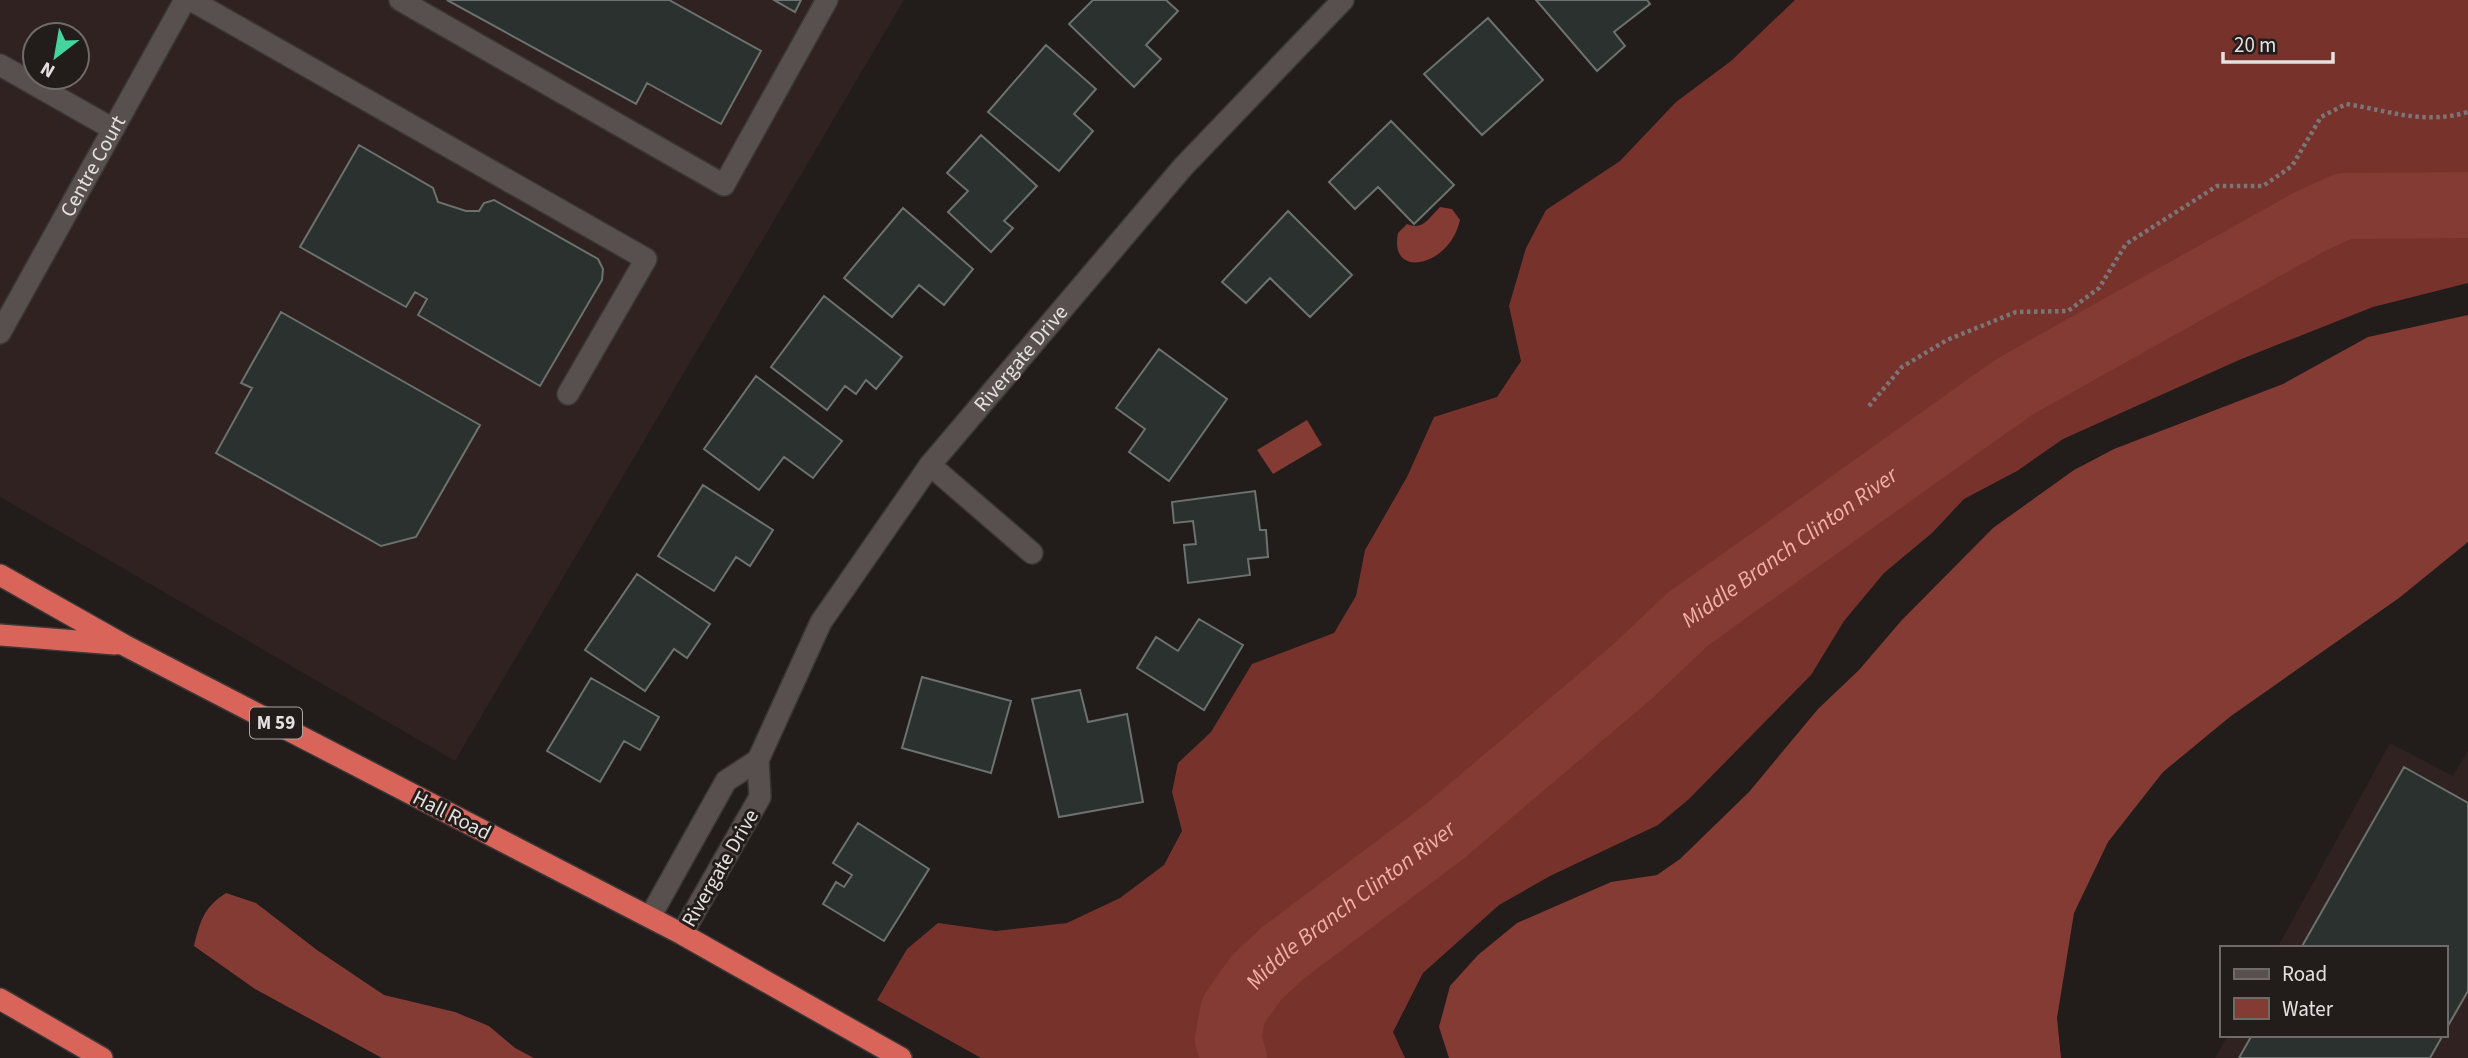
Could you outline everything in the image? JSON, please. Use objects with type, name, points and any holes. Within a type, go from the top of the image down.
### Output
[{"type":"highway","name":"Hall Road","points":[[0,575],[124,645],[682,934],[901,1058]]},
{"type":"highway","points":[[0,635],[124,645]]},
{"type":"highway","points":[[0,999],[102,1058]]},
{"type":"street","name":"Centre Court","points":[[0,333],[184,0]]},
{"type":"street","points":[[191,0],[646,259],[568,394]]},
{"type":"street","points":[[400,0],[724,185],[827,0]]},
{"type":"street","name":"Rivergate Drive","points":[[682,934],[760,797],[758,760],[821,622],[930,465],[1183,167],[1343,0]]},
{"type":"street","points":[[0,65],[113,130]]},
{"type":"street","points":[[930,465],[1032,553]]},
{"type":"street","name":"Rivergate Drive","points":[[650,917],[726,781],[758,760]]},
{"type":"path","points":[[1869,406],[1902,368],[1947,340],[2016,312],[2068,311],[2099,288],[2126,244],[2217,186],[2263,186],[2292,166],[2321,117],[2346,104],[2416,119],[2448,117],[2468,111]]},
{"type":"shaded area","points":[[0,0],[904,0],[455,761],[0,497]]},
{"type":"shaded area","points":[[1795,0],[2468,0],[2468,283],[2373,307],[2239,360],[2063,439],[2017,471],[1964,499],[1932,533],[1884,573],[1844,621],[1811,675],[1689,799],[1658,825],[1550,876],[1499,905],[1423,973],[1393,1032],[1405,1058],[981,1058],[877,1000],[907,949],[938,923],[996,931],[1067,923],[1120,898],[1164,865],[1182,831],[1172,792],[1178,763],[1211,732],[1252,664],[1334,633],[1356,596],[1365,550],[1407,477],[1434,417],[1497,397],[1521,361],[1509,306],[1526,248],[1546,210],[1620,161],[1676,102],[1731,61]]},
{"type":"shaded area","points":[[2390,743],[2453,776],[2468,750],[2468,1058],[2215,1058],[2227,1037],[2447,1037],[2447,946],[2278,946]]},
{"type":"water","points":[[1440,207],[1452,209],[1460,220],[1454,236],[1445,248],[1422,262],[1411,262],[1402,257],[1397,248],[1398,233],[1407,224],[1422,224]]},
{"type":"water","points":[[2468,315],[2468,542],[2399,598],[2231,716],[2163,772],[2108,842],[2074,913],[2057,1018],[2061,1058],[1449,1058],[1439,1027],[1450,986],[1478,955],[1517,923],[1611,882],[1657,875],[1680,859],[1749,792],[1818,709],[1859,670],[1901,621],[1993,528],[2074,470],[2114,449],[2283,384],[2368,337]]},
{"type":"water","points":[[1307,420],[1322,445],[1273,474],[1257,450]]},
{"type":"water","points":[[226,893],[256,903],[317,950],[384,995],[455,1012],[489,1026],[515,1048],[534,1058],[382,1058],[255,989],[194,946],[204,915]]},
{"type":"building","points":[[447,0],[669,0],[761,51],[721,124],[647,83],[636,104]]},
{"type":"building","points":[[774,0],[801,0],[795,12]]},
{"type":"building","points":[[1093,0],[1166,0],[1178,11],[1146,45],[1161,59],[1134,87],[1069,24]]},
{"type":"building","points":[[1536,0],[1647,0],[1650,4],[1614,32],[1625,46],[1597,71]]},
{"type":"building","points":[[1488,18],[1543,80],[1482,135],[1424,74]]},
{"type":"building","points":[[1046,45],[1096,89],[1074,114],[1093,131],[1059,171],[988,112]]},
{"type":"building","points":[[1391,121],[1454,185],[1414,224],[1378,187],[1355,209],[1329,182]]},
{"type":"building","points":[[981,135],[1037,186],[1004,221],[1013,228],[991,252],[948,212],[968,191],[947,173]]},
{"type":"building","points":[[359,145],[433,188],[438,202],[466,211],[479,211],[484,203],[494,200],[598,259],[603,269],[602,280],[540,386],[418,315],[427,299],[415,292],[406,307],[300,247]]},
{"type":"building","points":[[903,208],[973,269],[944,305],[919,285],[892,317],[844,278]]},
{"type":"building","points":[[1288,211],[1352,275],[1310,317],[1270,278],[1246,303],[1222,282]]},
{"type":"building","points":[[824,296],[902,357],[876,389],[866,380],[856,394],[845,386],[827,410],[771,367]]},
{"type":"building","points":[[281,312],[480,425],[416,537],[381,546],[216,453],[252,388],[241,383]]},
{"type":"building","points":[[1159,349],[1227,399],[1169,481],[1129,452],[1145,429],[1116,408]]},
{"type":"building","points":[[756,376],[842,441],[813,478],[784,457],[759,490],[704,449]]},
{"type":"building","points":[[703,485],[773,530],[750,566],[736,557],[714,591],[658,556]]},
{"type":"building","points":[[1255,491],[1260,530],[1266,530],[1268,557],[1248,559],[1250,575],[1188,583],[1184,545],[1196,544],[1193,521],[1174,523],[1172,502]]},
{"type":"building","points":[[637,574],[710,624],[687,658],[674,649],[645,691],[585,650]]},
{"type":"building","points":[[1199,619],[1243,645],[1204,710],[1137,668],[1156,637],[1178,651]]},
{"type":"building","points":[[922,677],[1011,701],[991,773],[902,748]]},
{"type":"building","points":[[591,678],[659,717],[640,750],[624,741],[600,782],[547,751]]},
{"type":"building","points":[[1080,690],[1088,722],[1127,714],[1143,802],[1059,817],[1032,699]]},
{"type":"building","points":[[2404,767],[2468,803],[2468,991],[2447,1028],[2447,946],[2302,946]]},
{"type":"building","points":[[858,823],[929,869],[884,941],[823,904],[836,882],[844,887],[852,875],[833,863]]},
{"type":"building","points":[[2251,1037],[2442,1037],[2430,1058],[2239,1058]]},
{"type":"waterway","name":"Middle Branch Clinton River","points":[[1234,1058],[1228,1039],[1233,1011],[1257,977],[1284,952],[1444,832],[1632,672],[1688,619],[2014,387],[2309,222],[2344,206],[2468,205]]}]
